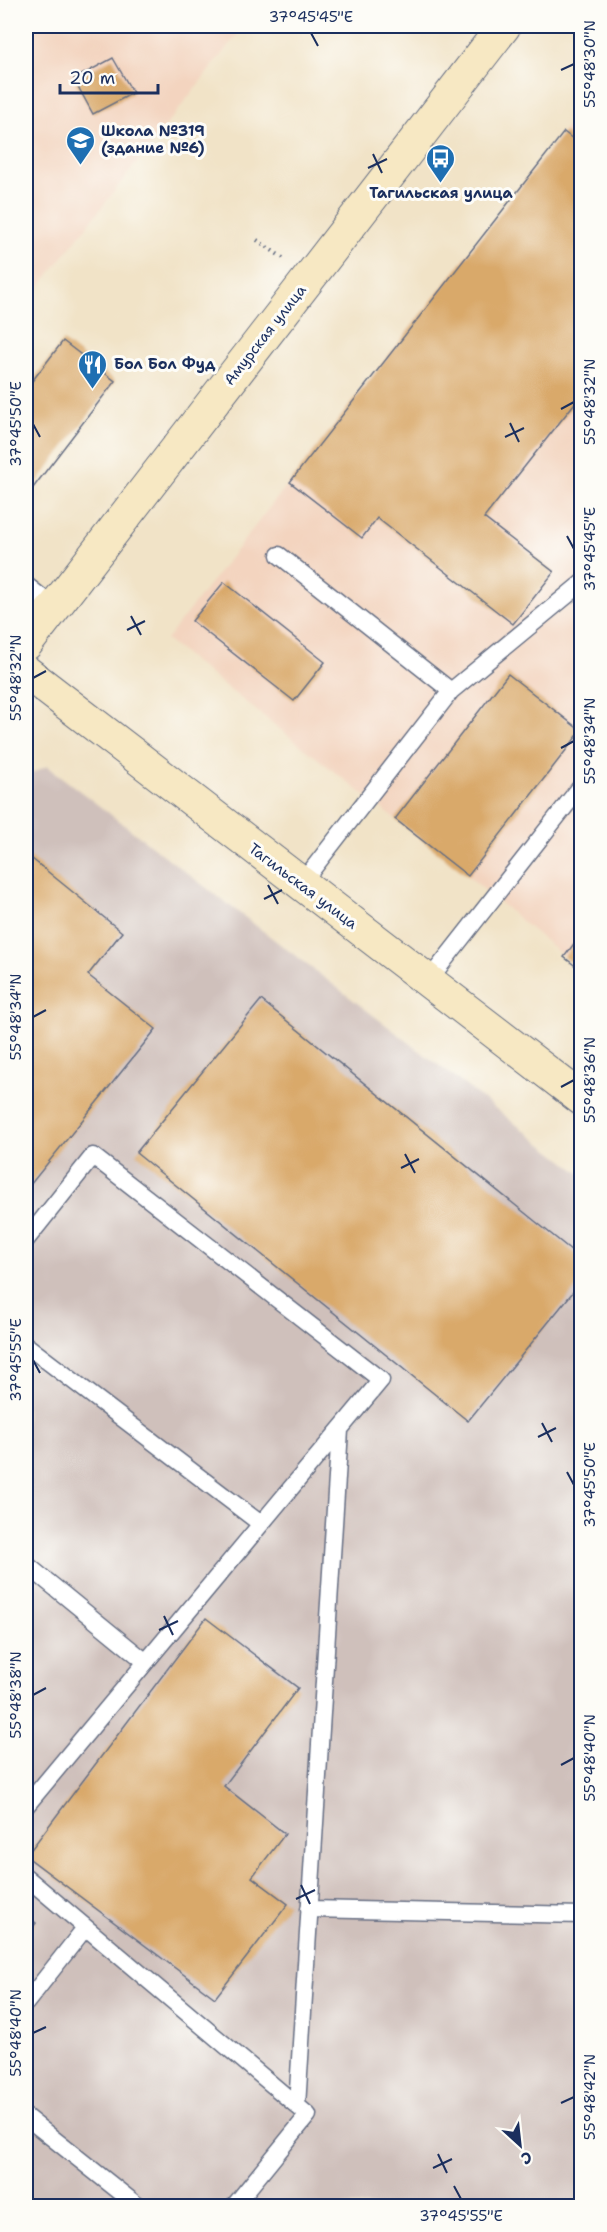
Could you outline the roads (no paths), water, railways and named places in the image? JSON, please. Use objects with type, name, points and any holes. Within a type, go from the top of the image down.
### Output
[{"type":"street","name":"Амурская улица","points":[[26,644],[504,26]]},
{"type":"street","name":"Тагильская улица","points":[[26,672],[582,1099]]},
{"type":"lane","points":[[279,555],[451,691]]},
{"type":"lane","points":[[301,884],[451,691],[582,583]]},
{"type":"lane","points":[[26,585],[54,607]]},
{"type":"lane","points":[[428,981],[582,785]]},
{"type":"lane","points":[[26,1240],[93,1156],[381,1380],[26,1806]]},
{"type":"lane","points":[[26,1345],[261,1524]]},
{"type":"lane","points":[[297,2106],[340,1430]]},
{"type":"lane","points":[[26,1564],[146,1662]]},
{"type":"lane","points":[[26,1877],[308,2115],[234,2206]]},
{"type":"lane","points":[[309,1909],[582,1915]]},
{"type":"lane","points":[[26,2003],[85,1928]]},
{"type":"lane","points":[[26,2117],[138,2206]]},
{"type":"place","name":"Школа №319 (здание №6)","points":[[80,166]]},
{"type":"place","name":"Тагильская улица","points":[[441,184]]},
{"type":"place","name":"Бол Бол Фуд","points":[[93,390]]}]
